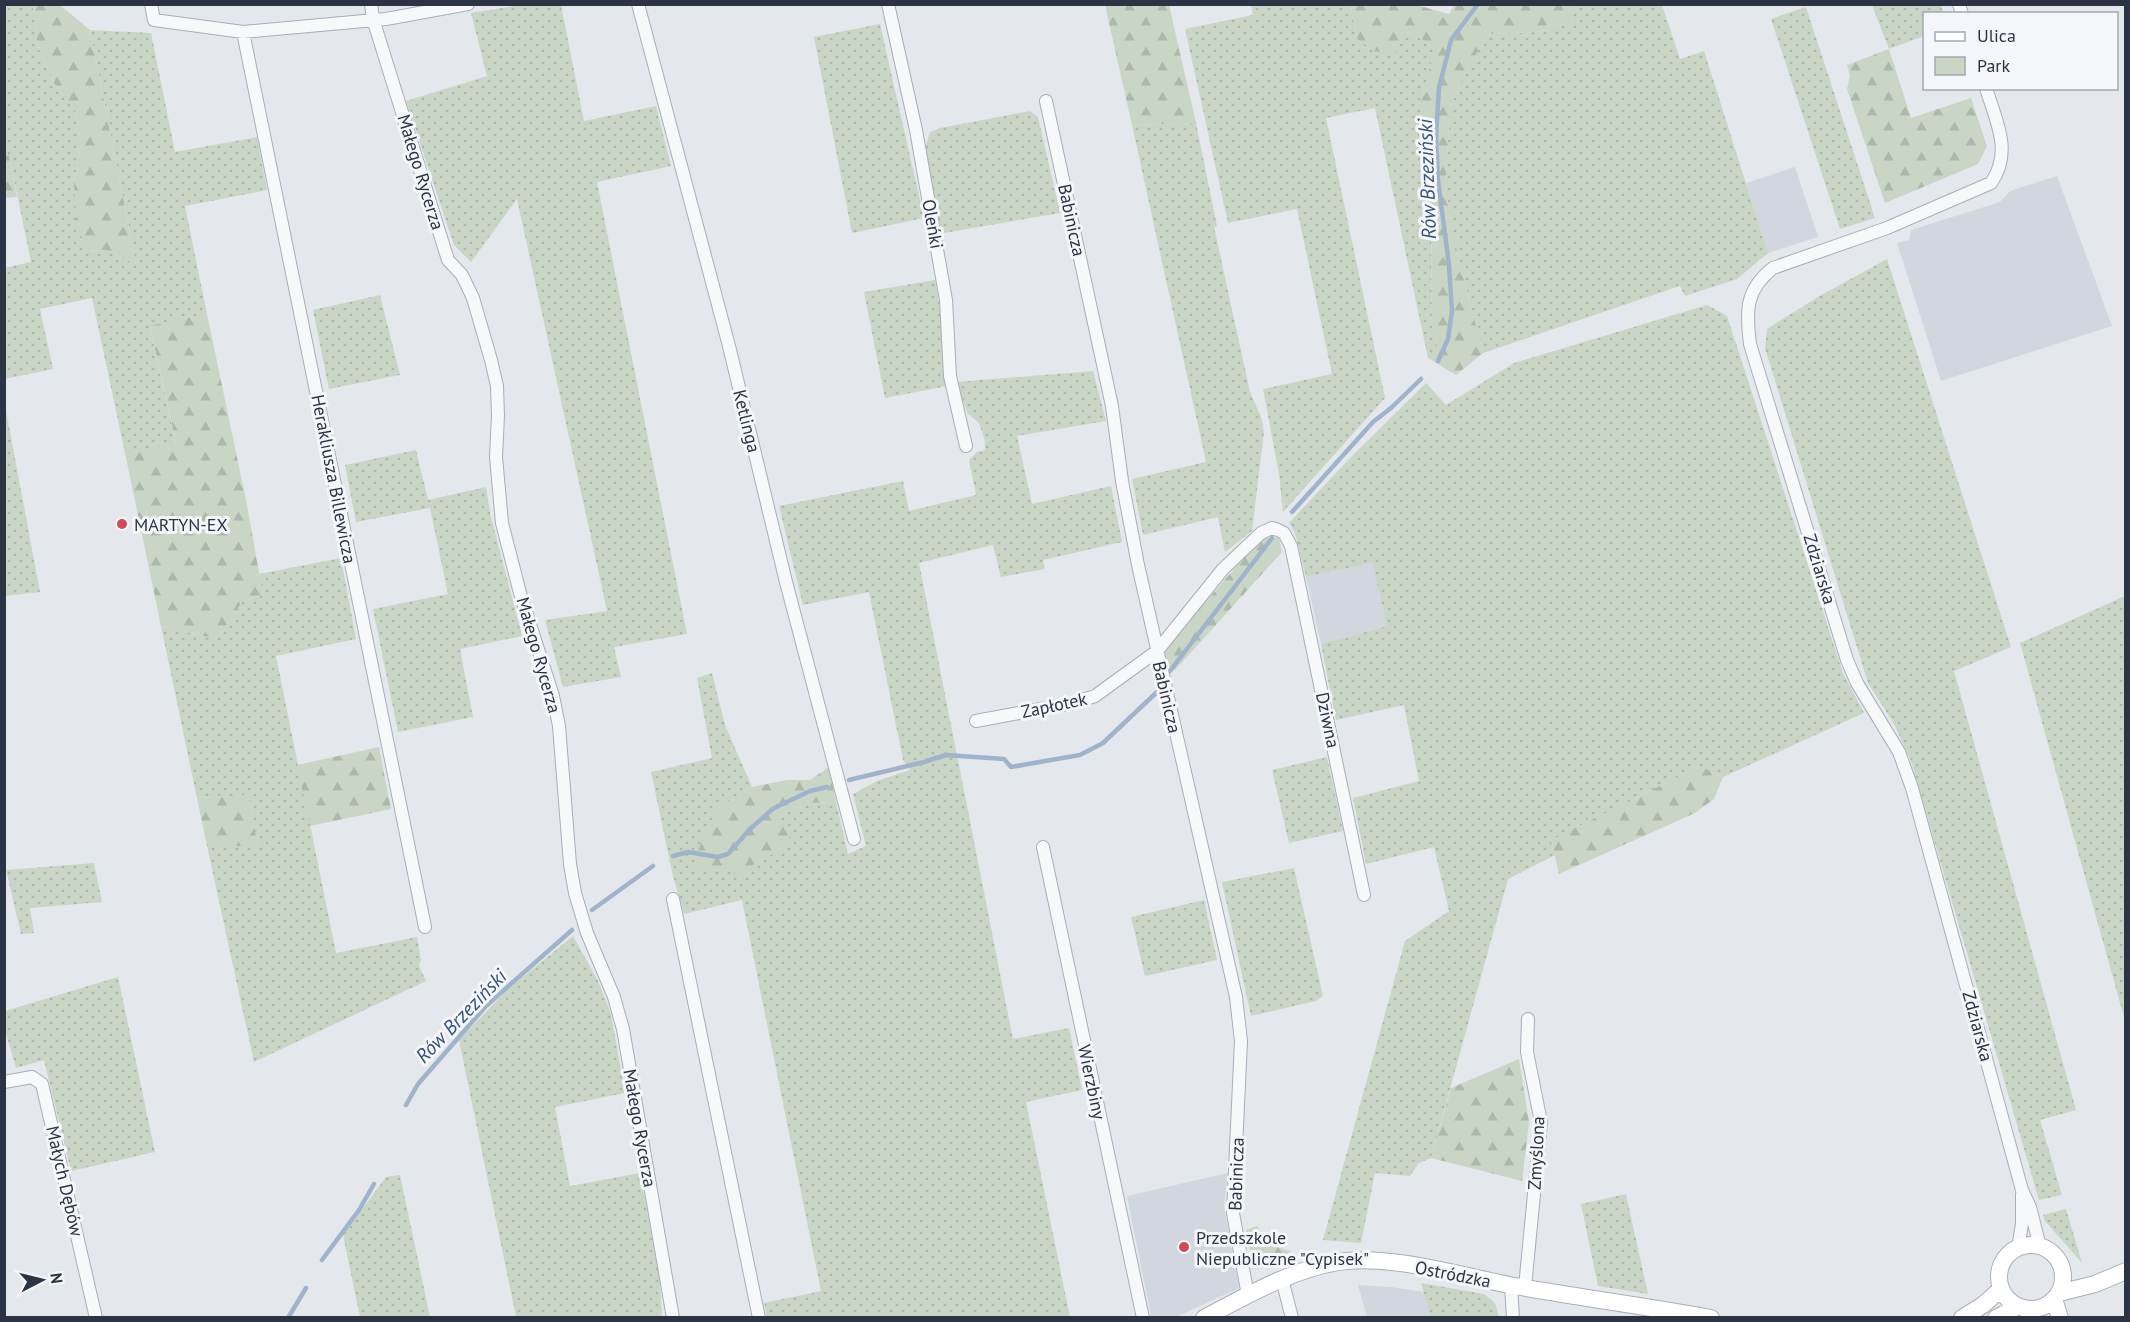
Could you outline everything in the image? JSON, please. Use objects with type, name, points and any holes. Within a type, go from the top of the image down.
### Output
[{"type":"street","points":[[151,4],[154,20],[243,32],[386,19],[468,4]]},
{"type":"street","name":"Małego Rycerza","points":[[371,4],[373,19],[448,260],[462,275],[473,298],[492,360],[497,386],[496,457],[502,523],[520,593],[553,696],[559,726],[574,892],[587,933],[614,997],[623,1029],[674,1317]]},
{"type":"street","name":"Ketlinga","points":[[638,4],[729,346],[786,582],[854,839]]},
{"type":"street","name":"Oleńki","points":[[888,4],[918,141],[946,300],[950,376],[966,446]]},
{"type":"street","name":"Herakliusza Billewicza","points":[[243,32],[425,927]]},
{"type":"street","name":"Zdziarska","points":[[1987,90],[2001,137],[2003,155],[1998,173],[1991,183],[1887,228],[1773,268],[1761,278],[1750,296],[1748,314],[1750,344],[1847,660],[1857,683],[1899,752],[1912,788],[2022,1190],[2030,1208],[2040,1247]]},
{"type":"street","name":"Babinicza","points":[[1046,101],[1112,406],[1122,481],[1157,651],[1236,997],[1241,1041],[1233,1213],[1248,1296]]},
{"type":"street","name":"Zapłotek","points":[[976,721],[1073,703],[1095,696],[1157,651],[1223,569],[1266,530],[1272,528],[1284,533],[1291,546]]},
{"type":"street","name":"Dziwna","points":[[1291,546],[1364,895]]},
{"type":"street","name":"Wierzbiny","points":[[1042,847],[1143,1317]]},
{"type":"street","points":[[673,899],[759,1317]]},
{"type":"street","name":"Zmyślona","points":[[1513,1317],[1541,1122],[1527,1052],[1528,1019]]},
{"type":"street","name":"Małych Dębów","points":[[4,1082],[32,1077],[42,1084],[96,1317]]},
{"type":"street","name":"Zdziarska","points":[[2018,1248],[2022,1224],[2022,1190]]},
{"type":"street","points":[[2033,1245],[2040,1247],[2052,1253],[2062,1270],[2062,1278],[2056,1296],[2040,1313],[2017,1306],[2005,1296],[1999,1282],[2000,1268],[2007,1256],[2018,1248],[2033,1245]]},
{"type":"street","name":"Ostródzka","points":[[1204,1317],[1282,1280],[1322,1266],[1339,1262],[1365,1261],[1391,1262],[1518,1286],[1711,1317]]},
{"type":"street","points":[[2062,1270],[2083,1276],[2119,1274]]},
{"type":"street","points":[[2056,1296],[2119,1274]]},
{"type":"street","points":[[1282,1280],[1292,1317]]},
{"type":"street","points":[[1962,1317],[1983,1305],[2001,1289]]},
{"type":"street","points":[[2056,1296],[2060,1317]]},
{"type":"street","points":[[1996,1317],[2017,1306]]},
{"type":"shaded area","points":[[1795,167],[1818,237],[1768,253],[1746,183]]},
{"type":"shaded area","points":[[2057,176],[2112,326],[1941,381],[1897,243],[1909,240],[1911,230],[2000,202],[2010,191]]},
{"type":"shaded area","points":[[1372,563],[1387,626],[1321,644],[1306,577]]},
{"type":"shaded area","name":"Przedszkole Niepubliczne \"Cypisek\"","points":[[1228,1173],[1224,1206],[1239,1288],[1176,1317],[1151,1316],[1127,1196]]},
{"type":"shaded area","points":[[1358,1285],[1424,1292],[1431,1317],[1367,1317]]},
{"type":"green space","points":[[5,5],[33,5],[37,44],[54,83],[76,112],[81,144],[74,182],[85,251],[105,250],[136,264],[90,30],[151,33],[175,152],[257,137],[267,190],[185,206],[207,314],[150,327],[176,444],[125,453],[92,298],[40,309],[53,369],[5,379],[4,268],[31,262],[9,155],[5,156]]},
{"type":"green space","points":[[33,5],[60,5],[90,30],[136,264],[105,250],[85,251],[76,217],[74,182],[81,144],[76,112],[54,83],[37,44]]},
{"type":"green space","points":[[520,5],[561,5],[584,121],[656,106],[671,166],[597,182],[687,634],[614,647],[621,677],[563,687],[545,620],[607,611],[517,199],[471,262],[454,245],[406,101],[487,76],[471,13]]},
{"type":"green space","points":[[1105,5],[1169,5],[1196,123],[1132,125]]},
{"type":"green space","points":[[1251,5],[1350,5],[1357,38],[1407,33],[1437,45],[1421,100],[1420,158],[1431,200],[1432,330],[1438,346],[1428,358],[1375,108],[1326,118],[1385,398],[1283,512],[1279,474],[1263,389],[1332,374],[1297,209],[1228,223],[1185,29],[1253,15]]},
{"type":"green space","points":[[1350,5],[1416,5],[1449,14],[1454,5],[1576,5],[1571,22],[1537,32],[1490,34],[1470,63],[1450,110],[1445,189],[1458,256],[1483,353],[1456,375],[1428,358],[1437,346],[1432,330],[1431,200],[1420,158],[1421,100],[1436,45],[1407,33],[1394,54],[1373,51],[1357,38]]},
{"type":"green space","points":[[1576,5],[1662,5],[1680,59],[1704,51],[1768,253],[1737,279],[1685,296],[1680,286],[1483,353],[1458,256],[1445,189],[1450,110],[1470,63],[1490,34],[1537,32],[1571,22]]},
{"type":"green space","points":[[1872,5],[1941,5],[1943,12],[1923,12],[1923,36],[1889,49]]},
{"type":"green space","points":[[1806,7],[1875,218],[1840,229],[1771,19]]},
{"type":"green space","points":[[880,24],[924,218],[852,233],[814,37]]},
{"type":"green space","points":[[1889,49],[1911,118],[1971,98],[1987,146],[1978,164],[1885,203],[1847,89],[1850,76],[1847,65]]},
{"type":"green space","points":[[1030,111],[1038,117],[1060,213],[938,234],[925,149],[930,132],[940,128]]},
{"type":"green space","points":[[1196,123],[1217,226],[1214,227],[1250,392],[1261,417],[1264,432],[1252,531],[1225,552],[1218,517],[1143,535],[1132,479],[1206,462],[1132,125]]},
{"type":"green space","points":[[9,155],[17,197],[5,198],[5,156]]},
{"type":"green space","points":[[1887,259],[2011,647],[1954,671],[2076,1110],[2040,1120],[2062,1195],[2039,1200],[1911,761],[1894,724],[1868,683],[1765,348],[1767,329],[1818,297]]},
{"type":"green space","points":[[935,280],[941,314],[947,386],[885,398],[864,292]]},
{"type":"green space","points":[[380,295],[400,375],[329,389],[313,310]]},
{"type":"green space","points":[[1707,305],[1727,316],[1843,673],[1864,713],[1723,777],[1700,766],[1551,841],[1555,855],[1508,879],[1431,1158],[1419,1163],[1410,1176],[1375,1173],[1361,1243],[1323,1240],[1405,941],[1449,911],[1434,847],[1366,864],[1353,798],[1419,781],[1404,705],[1336,720],[1321,644],[1387,626],[1372,563],[1306,577],[1295,533],[1289,523],[1350,458],[1426,383],[1446,405],[1514,363]]},
{"type":"green space","points":[[207,314],[247,505],[263,595],[242,602],[217,639],[161,626],[125,453],[176,443],[150,326]]},
{"type":"green space","points":[[1093,371],[1106,421],[1017,436],[1032,504],[1111,486],[1122,542],[1043,560],[1045,569],[1001,577],[993,545],[919,563],[1013,1039],[1069,1028],[1082,1090],[1026,1102],[1070,1317],[767,1317],[764,1303],[821,1291],[742,900],[684,914],[673,876],[651,772],[712,758],[697,678],[712,673],[725,725],[752,787],[717,808],[700,871],[731,870],[739,879],[777,816],[809,803],[836,802],[848,854],[866,846],[853,794],[877,781],[910,770],[903,760],[869,592],[803,605],[779,506],[903,481],[909,511],[976,495],[969,460],[977,452],[985,450],[985,441],[979,423],[968,414],[956,382]]},
{"type":"green space","points":[[5,405],[40,592],[4,596]]},
{"type":"green space","points":[[416,450],[428,500],[486,487],[490,513],[522,636],[460,649],[473,717],[398,732],[373,609],[448,594],[430,508],[356,522],[345,465]]},
{"type":"green space","points":[[1265,538],[1279,538],[1282,552],[1175,670],[1165,670],[1160,655],[1252,548]]},
{"type":"green space","points":[[341,558],[356,639],[276,656],[336,953],[417,937],[421,960],[419,966],[426,981],[254,1062],[207,846],[258,846],[248,795],[197,798],[161,626],[217,639],[242,602],[263,595],[259,574]]},
{"type":"green space","points":[[2125,596],[2125,1021],[2020,643]]},
{"type":"green space","points":[[379,747],[391,809],[310,826],[297,765]]},
{"type":"green space","points":[[1327,757],[1343,831],[1289,843],[1272,770]]},
{"type":"green space","points":[[1700,766],[1723,777],[1714,799],[1695,813],[1559,874],[1551,840]]},
{"type":"green space","points":[[829,767],[836,802],[809,803],[778,816],[790,836],[781,853],[761,857],[739,879],[731,870],[692,870],[696,855],[717,808],[752,787],[787,780],[810,780]]},
{"type":"green space","points":[[248,795],[258,846],[207,846],[197,798]]},
{"type":"green space","points":[[94,863],[102,902],[30,908],[34,933],[21,934],[6,870]]},
{"type":"green space","points":[[1294,868],[1323,996],[1316,1001],[1251,1016],[1222,882]]},
{"type":"green space","points":[[1204,900],[1217,960],[1145,976],[1131,917]]},
{"type":"green space","points":[[573,936],[598,981],[611,1014],[625,1093],[555,1107],[570,1186],[640,1173],[660,1280],[662,1317],[516,1317],[459,1040],[507,990]]},
{"type":"green space","points":[[118,977],[155,1152],[71,1171],[44,1060],[16,1068],[5,1030],[5,1011]]},
{"type":"green space","points":[[1519,1059],[1529,1122],[1522,1181],[1431,1158],[1451,1088]]},
{"type":"green space","points":[[400,1175],[430,1317],[360,1317],[343,1235],[386,1177]]},
{"type":"green space","points":[[1626,1194],[1648,1294],[1598,1286],[1581,1204]]},
{"type":"green space","points":[[2066,1209],[2082,1263],[2045,1221],[2043,1215]]},
{"type":"green space","points":[[1257,1226],[1268,1245],[1291,1251],[1268,1266],[1254,1269],[1246,1230]]},
{"type":"green space","points":[[1421,1283],[1484,1294],[1495,1303],[1499,1317],[1431,1317]]},
{"type":"waterway","name":"Rów Brzeziński","points":[[1438,361],[1448,339],[1452,311],[1449,265],[1438,180],[1436,136],[1439,88],[1451,40],[1478,4]]},
{"type":"waterway","name":"Rów Brzeziński","points":[[1292,512],[1373,422],[1421,379]]},
{"type":"waterway","name":"Rów Brzeziński","points":[[1170,671],[1272,538]]},
{"type":"waterway","name":"Rów Brzeziński","points":[[849,780],[946,755],[1004,759],[1011,767],[1080,755],[1103,743],[1157,692]]},
{"type":"waterway","name":"Rów Brzeziński","points":[[673,856],[688,852],[718,857],[728,854],[750,829],[774,808],[810,791],[827,787]]},
{"type":"waterway","name":"Rów Brzeziński","points":[[592,910],[653,866]]},
{"type":"waterway","name":"Rów Brzeziński","points":[[406,1105],[418,1084],[486,1006],[572,930]]},
{"type":"waterway","name":"Rów Brzeziński","points":[[322,1260],[359,1210],[374,1184]]},
{"type":"waterway","name":"Rów Brzeziński","points":[[288,1318],[306,1288]]},
{"type":"place","name":"MARTYN-EX","points":[[122,524]]},
{"type":"place","name":"Przedszkole Niepubliczne \"Cypisek\"","points":[[1184,1247]]}]
